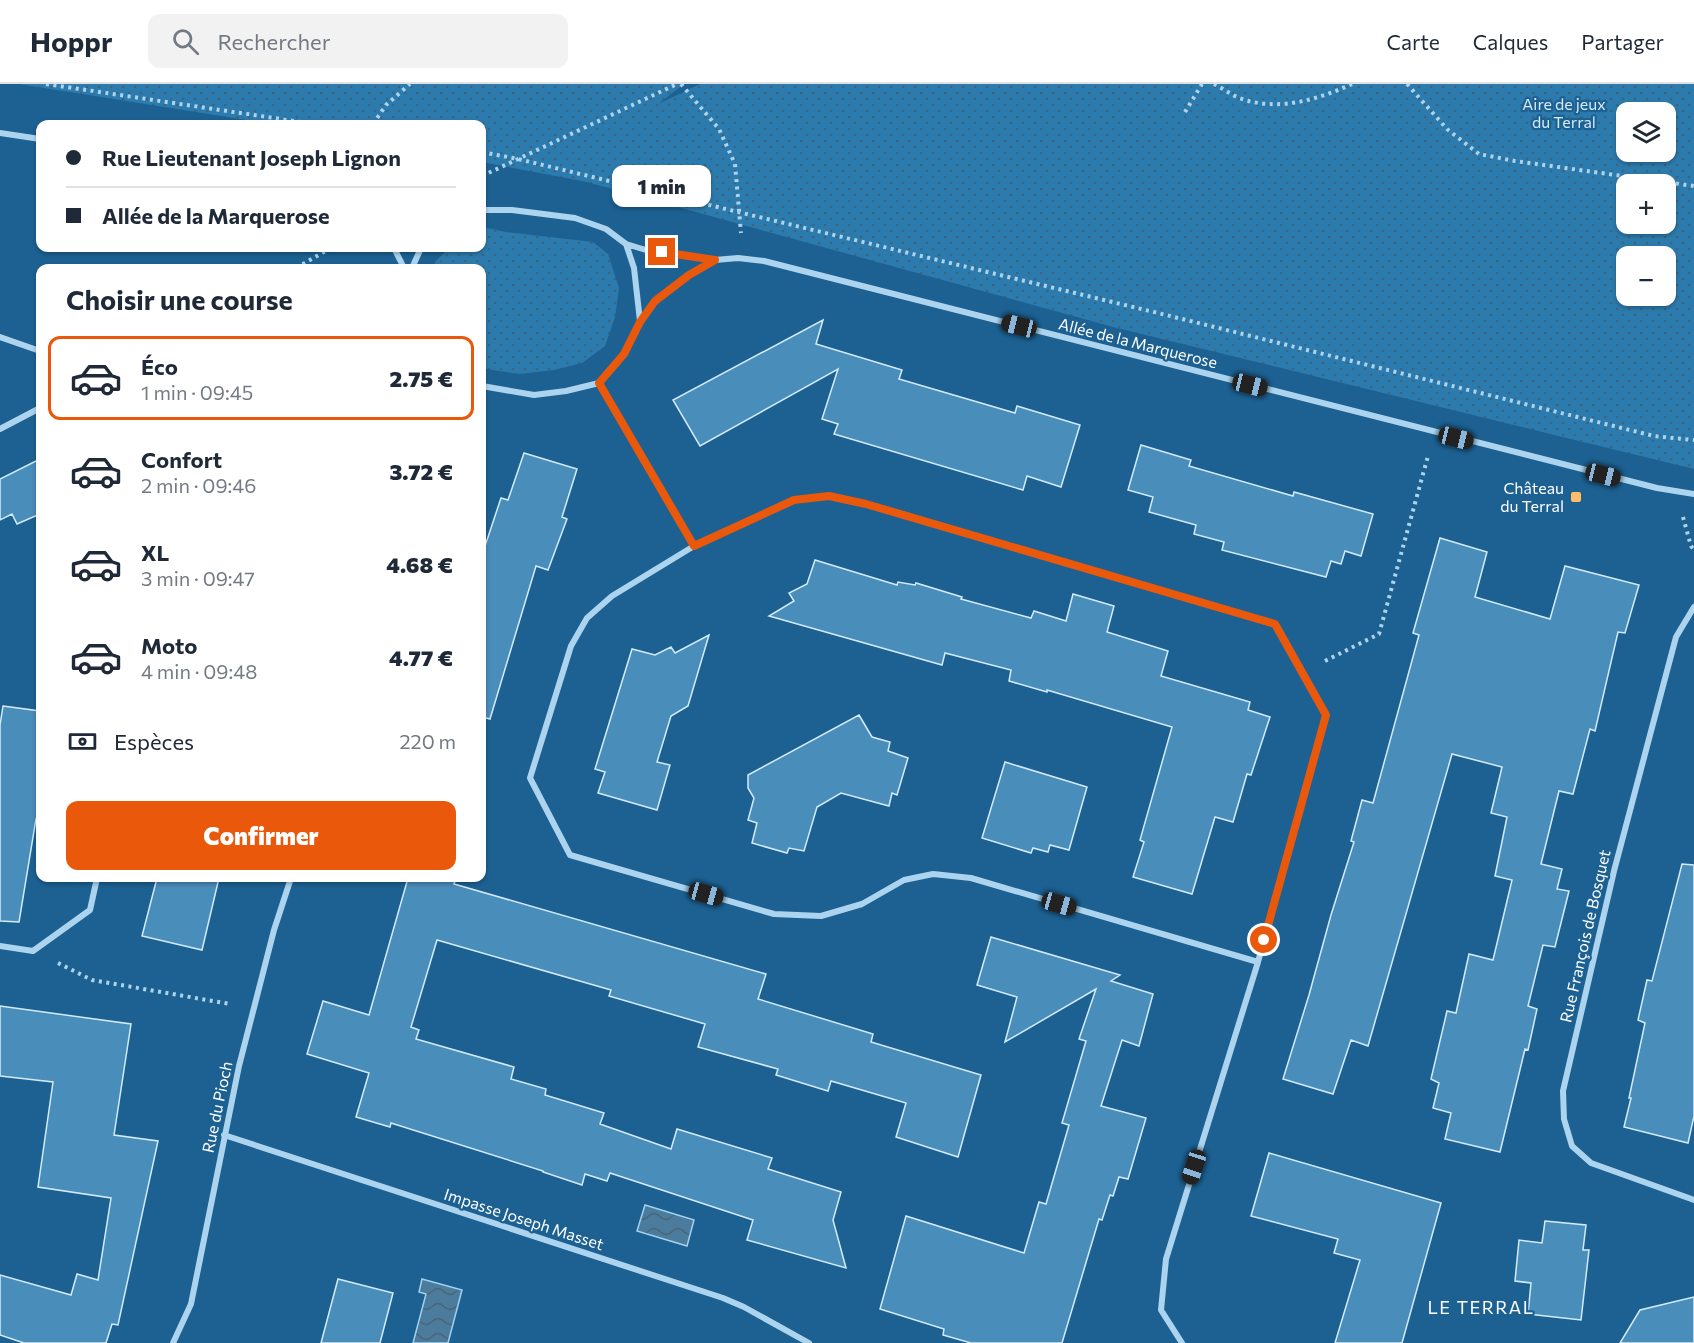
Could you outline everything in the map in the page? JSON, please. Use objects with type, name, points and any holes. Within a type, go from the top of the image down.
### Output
[{"type":"street","points":[[0,133],[36,138]]},
{"type":"street","name":"Allée de la Marquerose","points":[[486,210],[512,210],[575,218],[606,229],[626,244],[646,250],[715,260],[738,258],[764,261],[1657,488],[1694,494]]},
{"type":"street","points":[[626,244],[634,268],[640,322]]},
{"type":"street","name":"Allée de la Marquerose","points":[[599,383],[624,354],[640,322],[655,301],[689,275],[715,260]]},
{"type":"street","points":[[0,337],[36,350]]},
{"type":"street","points":[[486,387],[534,395],[566,391],[599,383],[694,546]]},
{"type":"street","points":[[0,429],[36,410]]},
{"type":"street","points":[[1182,1343],[1161,1310],[1166,1259],[1258,962],[1326,715],[1275,624],[866,504],[829,496],[794,500],[694,546],[612,596],[587,618],[571,646],[530,778],[570,855],[774,914],[821,916],[862,904],[904,880],[933,874],[971,878],[1258,962]]},
{"type":"street","name":"Rue François de Bosquet","points":[[1694,607],[1676,637],[1614,871],[1563,1091],[1564,1119],[1572,1146],[1591,1163],[1694,1200]]},
{"type":"street","points":[[0,946],[33,951],[90,910],[97,882]]},
{"type":"street","name":"Rue du Pioch","points":[[173,1343],[191,1304],[239,1066],[274,930],[290,882]]},
{"type":"street","name":"Impasse Joseph Masset","points":[[224,1135],[723,1298],[744,1306],[809,1343]]},
{"type":"path","points":[[46,84],[287,120]]},
{"type":"path","points":[[376,120],[386,105],[410,84]]},
{"type":"path","points":[[486,174],[679,84],[720,129],[735,164],[741,237]]},
{"type":"path","points":[[1185,112],[1202,84]]},
{"type":"path","points":[[1214,84],[1239,98],[1268,105],[1313,100],[1353,84]]},
{"type":"path","points":[[1407,84],[1447,129],[1479,154],[1694,186]]},
{"type":"path","points":[[486,153],[739,212],[1654,436],[1694,440]]},
{"type":"path","points":[[303,264],[325,252]]},
{"type":"path","points":[[1302,672],[1379,634],[1435,432]]},
{"type":"path","points":[[1686,493],[1683,516],[1694,550]]},
{"type":"path","points":[[33,951],[92,980],[254,1008]]},
{"type":"green space","name":"Aire de jeux du Terral","points":[[19,84],[684,84],[658,104],[700,84],[1694,84],[1694,469],[1113,327],[587,182],[486,163],[486,120],[247,120]]},
{"type":"green space","points":[[486,228],[593,242],[608,254],[619,288],[615,317],[605,346],[582,363],[554,370],[520,374],[486,368],[486,264],[435,264],[445,252],[486,252]]},
{"type":"water","points":[[645,1205],[694,1220],[687,1246],[637,1231]]},
{"type":"water","points":[[422,1279],[462,1290],[448,1343],[413,1343],[426,1294],[419,1292]]},
{"type":"building","points":[[823,320],[816,344],[902,370],[899,379],[1015,413],[1017,406],[1080,425],[1061,487],[1027,476],[1023,490],[834,434],[838,424],[822,419],[838,369],[700,446],[673,400]]},
{"type":"building","points":[[1141,445],[1191,460],[1189,466],[1293,496],[1294,492],[1373,514],[1361,556],[1345,551],[1341,564],[1331,561],[1326,577],[1222,550],[1224,542],[1194,534],[1196,525],[1149,512],[1153,497],[1128,490]]},
{"type":"building","points":[[524,453],[577,469],[562,517],[567,519],[548,570],[536,566],[490,719],[486,718],[486,543],[501,498],[508,500]]},
{"type":"building","points":[[36,461],[36,516],[17,524],[12,514],[0,520],[0,479]]},
{"type":"building","points":[[1440,538],[1487,552],[1475,597],[1550,619],[1565,566],[1639,585],[1625,633],[1618,632],[1595,731],[1590,729],[1573,794],[1559,791],[1541,864],[1562,869],[1557,889],[1569,891],[1555,947],[1543,945],[1528,1006],[1537,1009],[1500,1152],[1445,1139],[1451,1113],[1433,1108],[1439,1083],[1431,1079],[1447,1011],[1456,1013],[1469,954],[1493,960],[1512,880],[1495,876],[1507,817],[1491,813],[1502,767],[1452,754],[1368,1046],[1351,1040],[1333,1094],[1283,1079],[1354,842],[1351,841],[1362,800],[1373,803],[1419,635],[1413,633]]},
{"type":"building","points":[[815,560],[897,585],[898,582],[915,585],[916,583],[962,597],[961,599],[1031,618],[1034,611],[1066,621],[1073,594],[1114,606],[1107,632],[1168,651],[1161,676],[1250,702],[1248,710],[1270,717],[1251,775],[1247,774],[1233,822],[1215,817],[1192,894],[1133,877],[1144,842],[1140,840],[1172,727],[1009,681],[1011,670],[945,653],[942,665],[769,616],[794,601],[789,593],[807,584]]},
{"type":"building","points":[[709,635],[688,706],[671,716],[657,762],[670,765],[657,810],[598,793],[605,772],[595,769],[632,649],[655,655],[671,647],[675,653]]},
{"type":"building","points":[[3,706],[36,710],[36,819],[19,922],[0,921],[0,725]]},
{"type":"building","points":[[859,715],[872,737],[890,742],[888,751],[908,758],[897,795],[892,793],[889,806],[841,793],[817,807],[804,851],[789,848],[787,853],[752,843],[757,823],[748,820],[754,798],[748,788],[748,775]]},
{"type":"building","points":[[1005,762],[1087,787],[1069,850],[1050,845],[1048,852],[1033,848],[1031,853],[982,838]]},
{"type":"building","points":[[1682,864],[1694,865],[1694,1116],[1688,1143],[1624,1127],[1645,1023],[1638,1020],[1647,980],[1652,981]]},
{"type":"building","points":[[156,882],[218,882],[202,950],[142,936]]},
{"type":"building","points":[[407,882],[455,882],[454,884],[766,974],[758,999],[873,1034],[871,1042],[981,1075],[958,1157],[896,1137],[906,1103],[831,1081],[828,1091],[776,1075],[778,1069],[698,1047],[705,1024],[609,996],[611,990],[437,940],[411,1027],[419,1030],[416,1039],[514,1067],[511,1079],[546,1089],[545,1095],[604,1113],[600,1124],[671,1149],[677,1129],[772,1158],[768,1169],[841,1192],[833,1220],[846,1268],[747,1240],[753,1220],[610,1173],[607,1181],[585,1174],[582,1185],[391,1123],[390,1127],[356,1117],[369,1073],[307,1054],[323,1001],[369,1015]]},
{"type":"building","points":[[991,937],[1120,975],[1111,981],[1153,994],[1139,1046],[1122,1040],[1101,1106],[1146,1118],[1128,1179],[1119,1177],[1102,1220],[1099,1219],[1062,1343],[971,1343],[943,1335],[944,1329],[880,1309],[906,1216],[1024,1253],[1039,1202],[1046,1204],[1069,1125],[1062,1123],[1086,1041],[1079,1039],[1096,989],[1005,1042],[1017,997],[977,985]]},
{"type":"building","points":[[0,1006],[131,1024],[114,1135],[158,1141],[118,1325],[112,1324],[106,1343],[24,1343],[0,1335],[0,1275],[71,1295],[77,1274],[98,1280],[111,1198],[38,1187],[53,1082],[0,1076]]},
{"type":"building","points":[[1269,1153],[1441,1203],[1402,1343],[1335,1343],[1360,1260],[1334,1253],[1338,1239],[1251,1216]]},
{"type":"building","points":[[1545,1221],[1586,1225],[1583,1250],[1589,1250],[1581,1320],[1528,1314],[1531,1283],[1515,1281],[1519,1240],[1542,1243]]},
{"type":"building","points":[[338,1279],[393,1293],[380,1343],[321,1343]]},
{"type":"building","points":[[1694,1297],[1694,1343],[1620,1343],[1640,1310]]},
{"type":"place","name":"Château du Terral","points":[[1576,497]]},
{"type":"district","name":"LE TERRAL","points":[[1481,1308]]},
{"type":"route","points":[[662,252],[715,260],[689,275],[655,301],[640,322],[624,354],[599,383],[694,546],[794,500],[829,496],[866,504],[1275,624],[1326,715],[1264,940]]}]
